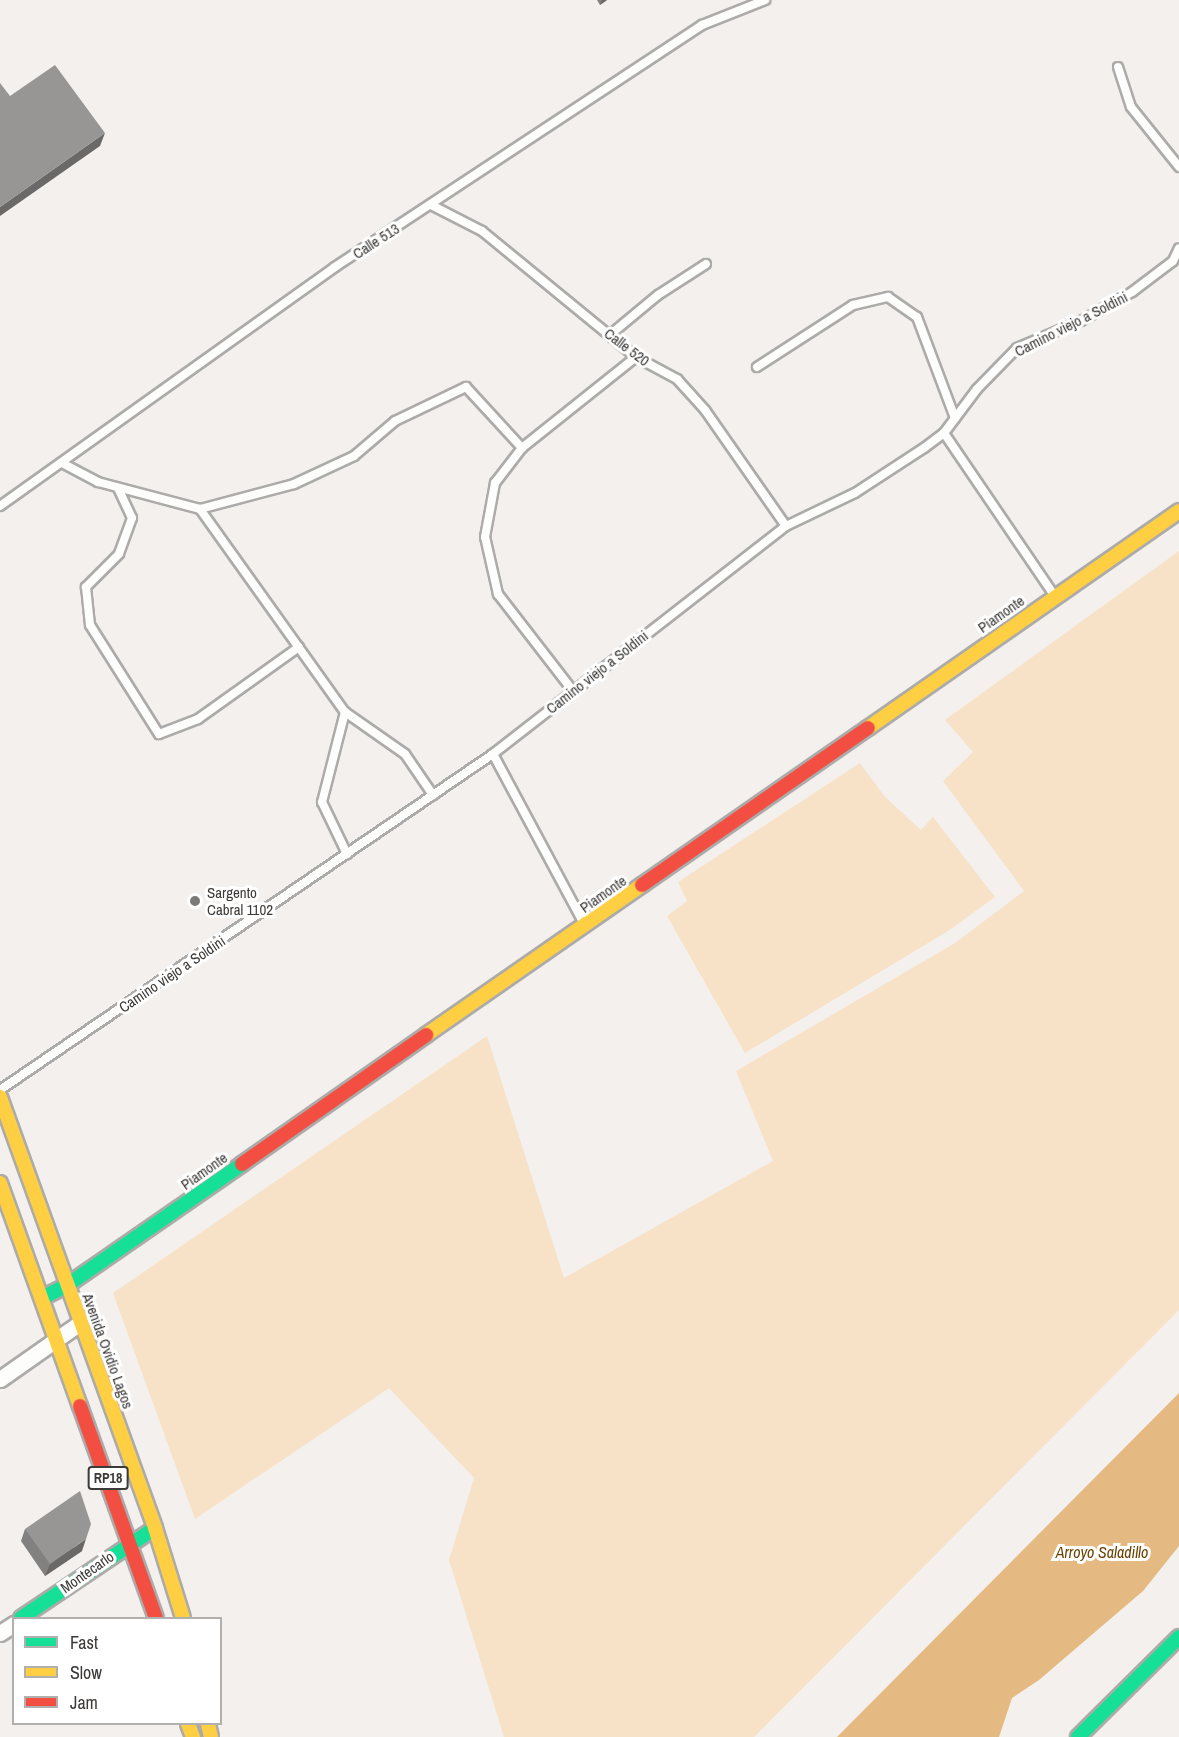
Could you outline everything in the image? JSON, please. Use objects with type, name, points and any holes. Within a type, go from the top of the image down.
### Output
[{"type":"street","name":"Piamonte","points":[[42,1298],[66,1286],[1179,510]]},
{"type":"street","name":"Avenida Ovidio Lagos","points":[[0,1096],[66,1286],[155,1528],[183,1617]]},
{"type":"street","points":[[0,1144],[14,1137]]},
{"type":"street","name":"RP18","points":[[0,1183],[132,1541],[156,1617]]},
{"type":"street","points":[[0,1379],[81,1322]]},
{"type":"street","name":"Montecarlo","points":[[22,1617],[132,1541],[155,1528]]},
{"type":"street","points":[[1078,1737],[1179,1637]]},
{"type":"lane","name":"Calle 513","points":[[0,506],[335,267],[431,206],[702,25],[765,0]]},
{"type":"lane","points":[[1118,67],[1131,107],[1179,167]]},
{"type":"lane","name":"Calle 520","points":[[431,206],[482,231],[611,334],[636,357],[677,379],[698,403],[786,526]]},
{"type":"lane","name":"Camino viejo a Soldini","points":[[0,1090],[493,754],[786,526],[855,493],[945,433],[955,418],[1017,348],[1081,321],[1132,292],[1173,261],[1179,248]]},
{"type":"lane","points":[[611,334],[658,295],[706,264]]},
{"type":"lane","points":[[756,368],[853,305],[888,297],[917,317],[955,418]]},
{"type":"lane","points":[[573,692],[498,594],[485,537],[495,483],[522,448],[636,357]]},
{"type":"lane","points":[[62,463],[98,482],[200,509],[294,484],[354,456],[395,422],[466,387],[522,448]]},
{"type":"lane","points":[[945,433],[1054,597]]},
{"type":"lane","points":[[118,488],[132,518],[119,554],[86,587],[90,625],[159,734],[198,719],[299,647]]},
{"type":"lane","points":[[200,509],[345,712],[405,754],[433,795]]},
{"type":"lane","points":[[345,712],[322,802],[347,854]]},
{"type":"lane","points":[[493,754],[585,926]]},
{"type":"shaded area","points":[[1179,551],[1179,1310],[754,1737],[504,1737],[449,1560],[474,1478],[389,1388],[195,1519],[113,1293],[487,1036],[564,1278],[773,1161],[736,1071],[955,943],[1024,891],[943,781],[973,752],[945,720]]},
{"type":"shaded area","points":[[860,763],[885,797],[921,830],[933,817],[995,897],[948,931],[745,1053],[667,916],[687,901],[678,882]]},
{"type":"water","name":"Arroyo Saladillo","points":[[1179,1393],[1179,1546],[1143,1591],[1039,1680],[1012,1698],[999,1737],[837,1737]]},
{"type":"building","points":[[55,65],[105,133],[0,207],[0,83],[10,96]]},
{"type":"building","points":[[80,1491],[91,1524],[86,1539],[50,1564],[25,1529]]},
{"type":"traffic: fast","points":[[42,1298],[66,1286],[242,1164]]},
{"type":"traffic: fast","points":[[22,1617],[155,1528]]},
{"type":"traffic: fast","points":[[1078,1737],[1179,1637]]},
{"type":"traffic: slow","points":[[868,728],[1179,511]]},
{"type":"traffic: slow","points":[[426,1035],[642,885]]},
{"type":"traffic: slow","points":[[0,1097],[155,1528],[183,1617]]},
{"type":"traffic: slow","points":[[0,1183],[80,1406]]},
{"type":"traffic: slow","points":[[188,1725],[193,1737]]},
{"type":"traffic: slow","points":[[208,1725],[211,1737]]},
{"type":"traffic: jam","points":[[642,885],[868,728]]},
{"type":"traffic: jam","points":[[242,1164],[426,1035]]},
{"type":"traffic: jam","points":[[80,1406],[156,1617]]},
{"type":"place","name":"Sargento Cabral 1102","points":[[195,901]]}]
